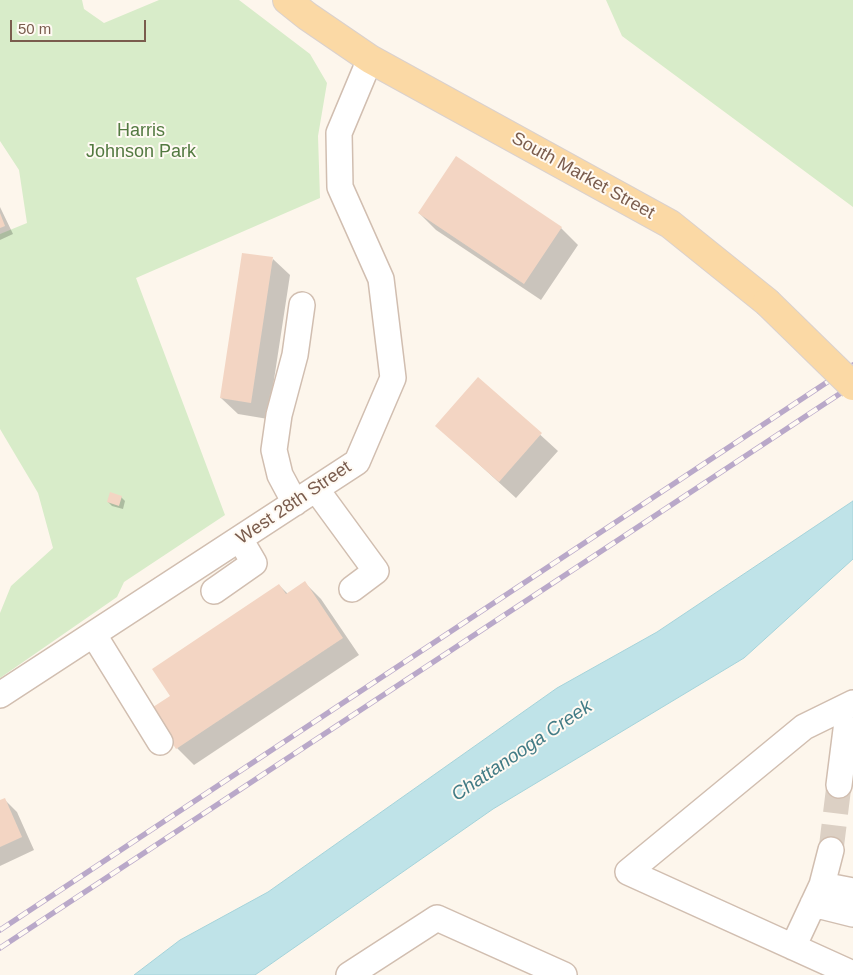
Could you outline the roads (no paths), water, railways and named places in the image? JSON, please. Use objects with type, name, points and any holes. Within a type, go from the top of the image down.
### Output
[{"type":"main road","name":"South Market Street","points":[[287,0],[370,59],[670,224],[767,302],[853,386]]},
{"type":"street","name":"West 28th Street","points":[[0,695],[357,462],[393,378],[381,279],[340,187],[339,133],[370,59]]},
{"type":"street","points":[[295,503],[280,475],[274,450],[279,415],[295,356],[302,305]]},
{"type":"street","points":[[316,490],[376,570],[352,589]]},
{"type":"street","points":[[214,591],[254,563],[240,539]]},
{"type":"street","points":[[94,634],[160,742]]},
{"type":"street","points":[[839,785],[851,704]]},
{"type":"street","points":[[851,704],[804,728],[628,872],[853,974]]},
{"type":"street","points":[[793,947],[818,895],[831,850]]},
{"type":"street","points":[[818,895],[853,891]]},
{"type":"street","points":[[818,895],[853,914]]},
{"type":"street","points":[[349,975],[437,918],[564,975]]},
{"type":"water","name":"Chattanooga Creek","points":[[853,501],[853,559],[744,658],[493,809],[255,975],[134,975],[180,940],[268,892],[557,688],[657,632]]},
{"type":"tunnel","points":[[831,850],[839,785]]},
{"type":"railway","points":[[0,930],[853,365]]},
{"type":"railway","points":[[0,948],[853,385]]},
{"type":"park label","name":"Harris Johnson Park","points":[[141,141]]}]
